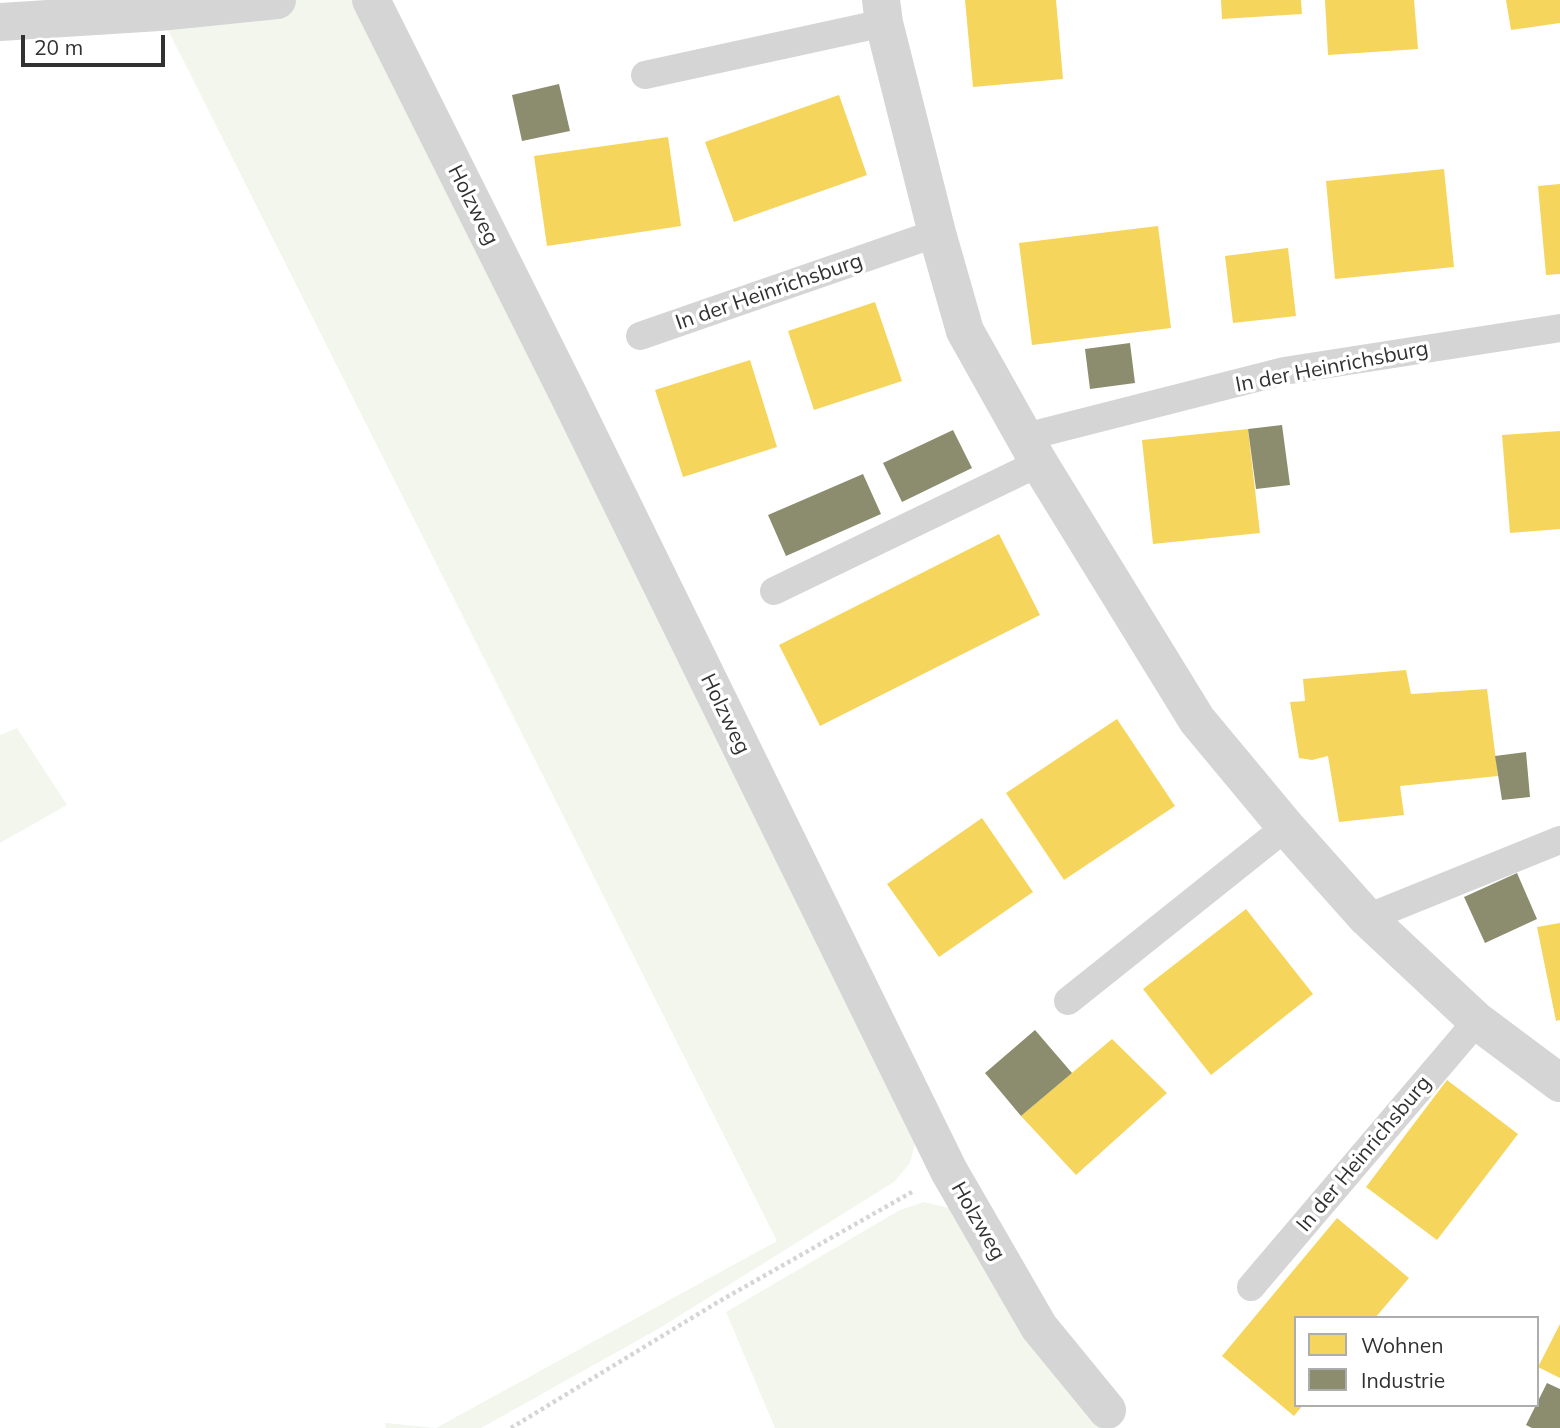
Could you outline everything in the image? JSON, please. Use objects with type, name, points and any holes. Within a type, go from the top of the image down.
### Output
[{"type":"street","points":[[0,22],[159,12],[277,0]]},
{"type":"street","name":"Holzweg","points":[[370,0],[562,382],[949,1171],[1039,1327],[1107,1410]]},
{"type":"street","points":[[882,12],[937,233],[965,331],[1032,450],[1197,720],[1286,827],[1367,918],[1477,1021],[1560,1083]]},
{"type":"lane","points":[[645,75],[882,12]]},
{"type":"lane","name":"In der Heinrichsburg","points":[[640,336],[937,233]]},
{"type":"lane","name":"In der Heinrichsburg","points":[[774,591],[1032,450],[1284,371],[1560,327]]},
{"type":"lane","points":[[1069,1001],[1286,827]]},
{"type":"lane","points":[[1367,918],[1560,840]]},
{"type":"lane","name":"In der Heinrichsburg","points":[[1251,1287],[1477,1021]]},
{"type":"path","points":[[511,1428],[718,1302],[949,1171]]},
{"type":"shaded area","points":[[276,0],[371,0],[915,1143],[910,1163],[894,1182],[658,1329],[481,1428],[436,1428],[777,1241],[159,12]]},
{"type":"shaded area","points":[[17,728],[67,805],[0,843],[0,735]]},
{"type":"shaded area","points":[[924,1202],[949,1208],[1105,1428],[775,1428],[726,1312],[900,1210]]},
{"type":"shaded area","points":[[385,1423],[436,1428],[386,1428]]},
{"type":"building: Wohnen","points":[[965,0],[1056,0],[1063,79],[973,87]]},
{"type":"building: Wohnen","points":[[1221,0],[1301,0],[1302,14],[1222,19]]},
{"type":"building: Wohnen","points":[[1325,0],[1414,0],[1418,49],[1328,55]]},
{"type":"building: Wohnen","points":[[1506,0],[1560,0],[1560,23],[1511,30]]},
{"type":"building: Wohnen","points":[[839,95],[867,175],[734,222],[705,142]]},
{"type":"building: Wohnen","points":[[668,137],[681,226],[547,246],[534,156]]},
{"type":"building: Wohnen","points":[[1444,169],[1454,267],[1335,279],[1326,181]]},
{"type":"building: Wohnen","points":[[1560,184],[1560,274],[1546,275],[1538,186]]},
{"type":"building: Wohnen","points":[[1158,226],[1171,328],[1032,345],[1019,243]]},
{"type":"building: Wohnen","points":[[1288,248],[1296,316],[1233,323],[1225,256]]},
{"type":"building: Wohnen","points":[[875,302],[902,381],[814,410],[788,331]]},
{"type":"building: Wohnen","points":[[750,360],[777,447],[683,477],[655,390]]},
{"type":"building: Wohnen","points":[[1248,429],[1260,533],[1153,544],[1142,440]]},
{"type":"building: Wohnen","points":[[1560,431],[1560,529],[1510,533],[1502,435]]},
{"type":"building: Wohnen","points":[[999,534],[1040,615],[820,726],[779,645]]},
{"type":"building: Wohnen","points":[[1406,670],[1411,694],[1487,689],[1498,776],[1400,786],[1404,815],[1339,822],[1328,756],[1312,760],[1299,758],[1290,702],[1305,701],[1303,679]]},
{"type":"building: Wohnen","points":[[1117,719],[1175,806],[1064,880],[1006,793]]},
{"type":"building: Wohnen","points":[[982,818],[1033,892],[939,957],[887,884]]},
{"type":"building: Wohnen","points":[[1246,909],[1313,994],[1211,1075],[1143,989]]},
{"type":"building: Wohnen","points":[[1560,923],[1560,1020],[1556,1021],[1537,927]]},
{"type":"building: Wohnen","points":[[1112,1039],[1167,1093],[1076,1175],[1021,1116]]},
{"type":"building: Wohnen","points":[[1447,1080],[1518,1134],[1437,1240],[1366,1187]]},
{"type":"building: Wohnen","points":[[1337,1218],[1409,1278],[1377,1316],[1294,1316],[1294,1407],[1301,1407],[1294,1416],[1222,1356]]},
{"type":"building: Wohnen","points":[[1560,1324],[1560,1378],[1539,1365]]},
{"type":"building: Industrie","points":[[559,84],[570,131],[522,141],[512,95]]},
{"type":"building: Industrie","points":[[1130,343],[1135,383],[1090,389],[1085,349]]},
{"type":"building: Industrie","points":[[1282,425],[1290,485],[1256,489],[1248,429]]},
{"type":"building: Industrie","points":[[953,430],[972,468],[902,502],[883,463]]},
{"type":"building: Industrie","points":[[863,474],[881,514],[786,556],[768,515]]},
{"type":"building: Industrie","points":[[1526,752],[1530,797],[1502,800],[1495,756]]},
{"type":"building: Industrie","points":[[1517,873],[1537,919],[1485,943],[1464,897]]},
{"type":"building: Industrie","points":[[1035,1030],[1072,1073],[1021,1116],[985,1073]]},
{"type":"building: Industrie","points":[[1547,1383],[1560,1389],[1560,1428],[1532,1428],[1526,1425],[1535,1407],[1539,1407],[1539,1399]]}]
